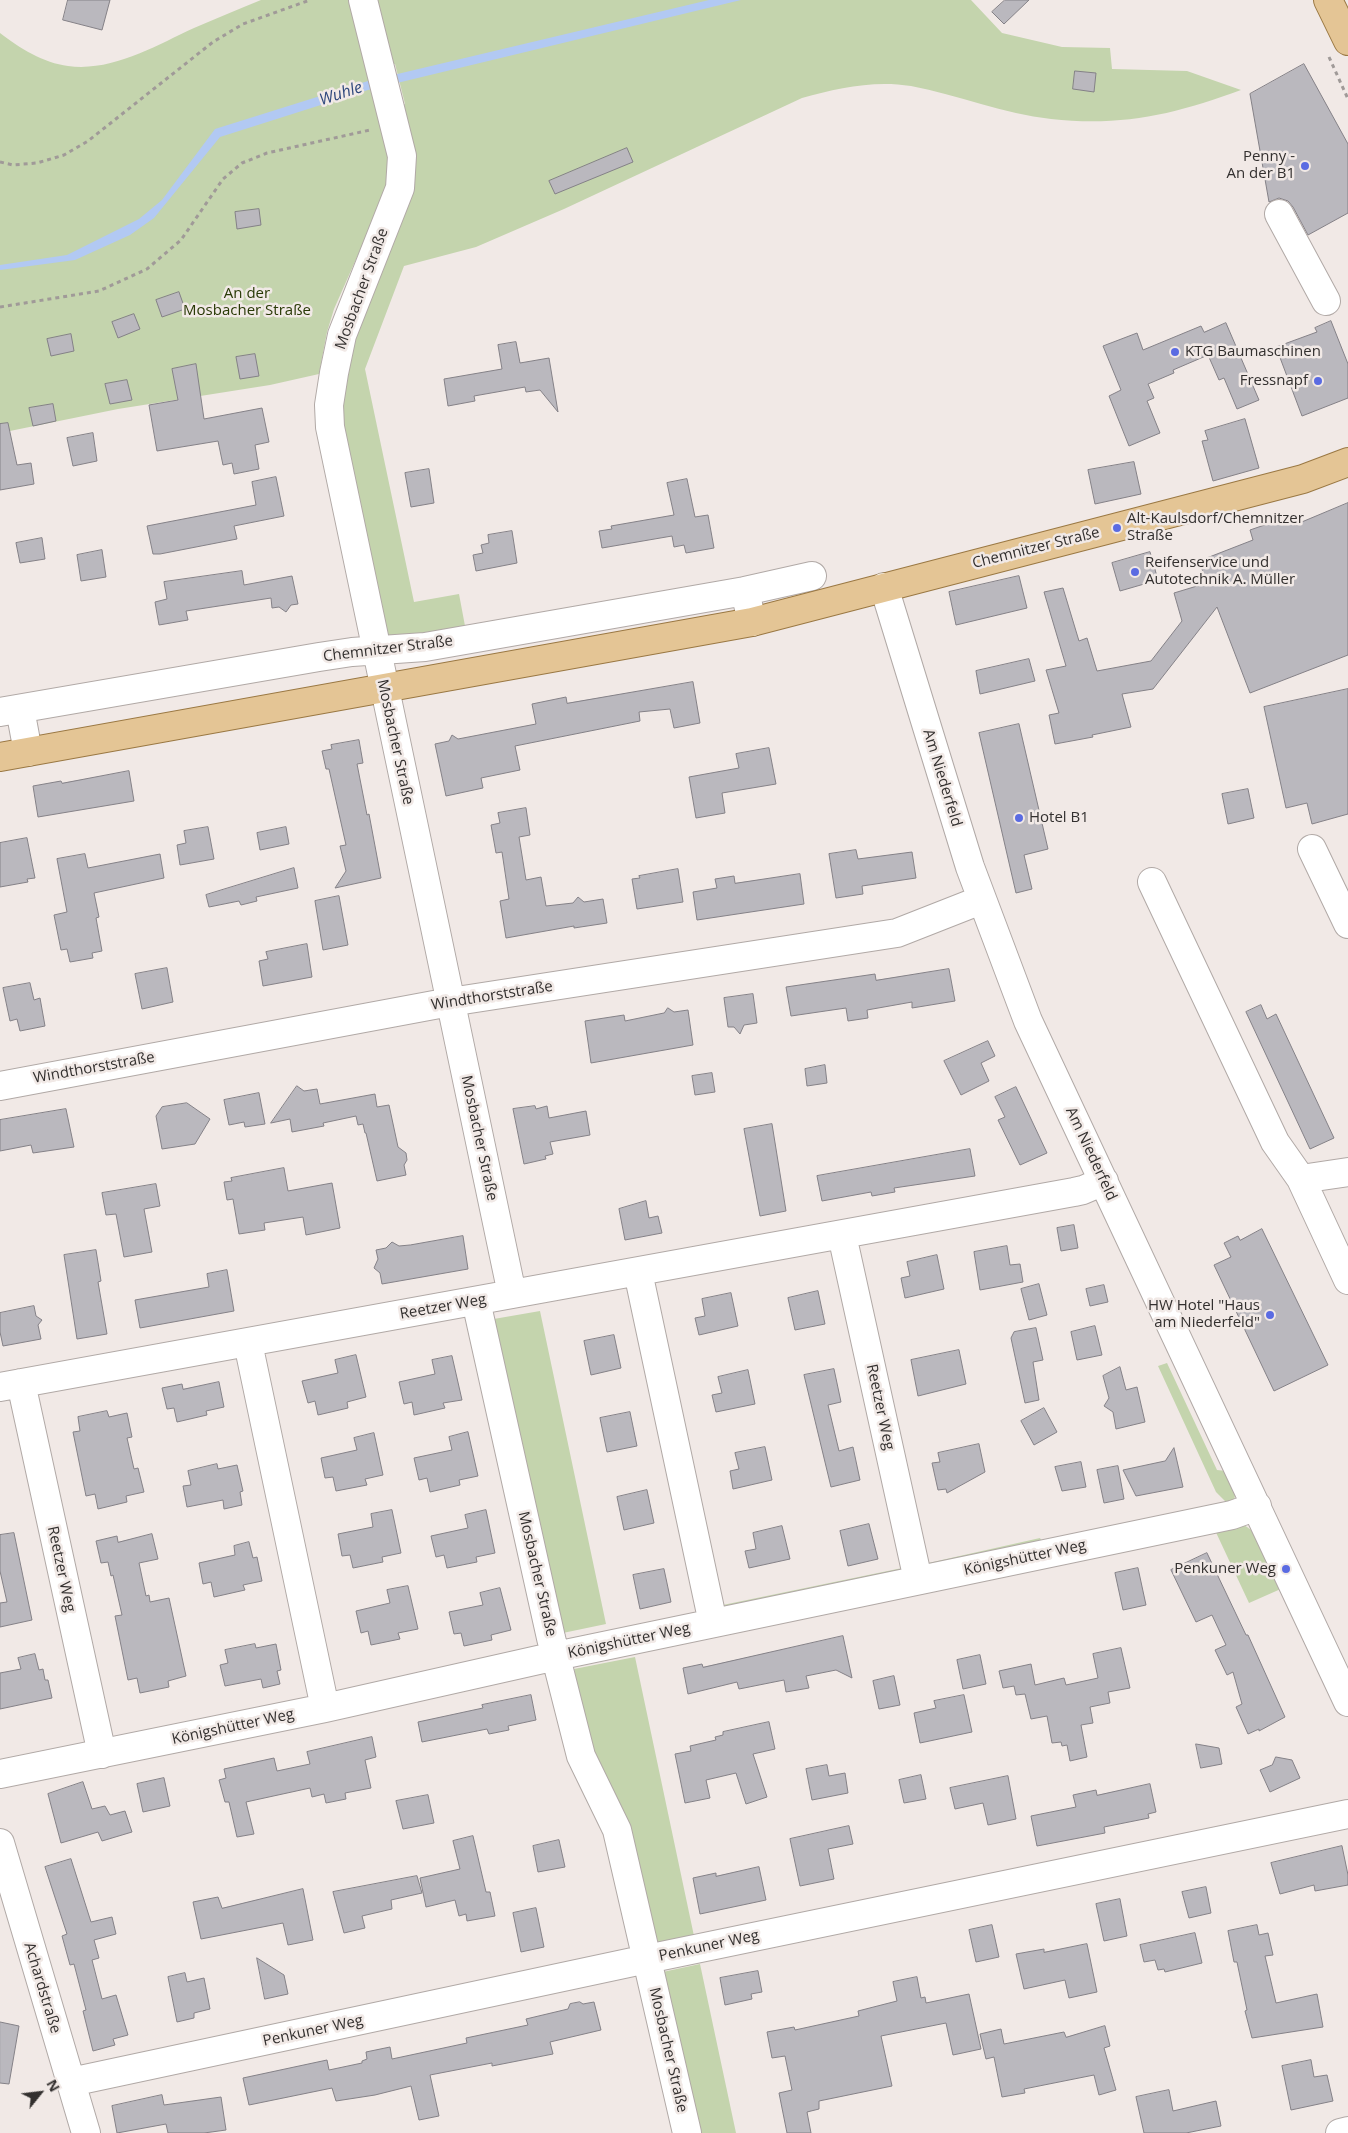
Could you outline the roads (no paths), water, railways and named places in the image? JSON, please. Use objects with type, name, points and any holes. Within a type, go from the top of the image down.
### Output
[{"type":"main road","points":[[1328,0],[1348,41]]},
{"type":"main road","name":"Chemnitzer Straße","points":[[0,757],[752,622],[1294,481],[1348,462]]},
{"type":"street","name":"Mosbacher Straße","points":[[363,0],[402,156],[400,188],[342,335],[329,405],[334,450],[378,651],[383,688],[512,1294]]},
{"type":"street","points":[[1279,214],[1326,301]]},
{"type":"street","name":"Chemnitzer Straße","points":[[10,711],[319,657],[425,647],[745,591],[812,576]]},
{"type":"street","name":"Am Niederfeld","points":[[884,587],[981,900],[1028,1021],[1348,1702]]},
{"type":"street","points":[[745,591],[752,622]]},
{"type":"street","points":[[10,711],[28,752]]},
{"type":"street","points":[[1312,849],[1348,924]]},
{"type":"street","points":[[1152,882],[1275,1142],[1301,1179],[1348,1280]]},
{"type":"street","name":"Windthorststraße","points":[[0,1086],[450,1002],[898,933],[981,900]]},
{"type":"street","points":[[1301,1179],[1348,1172]]},
{"type":"street","name":"Reetzer Weg","points":[[102,1754],[10,1385],[842,1235],[1083,1190],[1104,1181]]},
{"type":"street","name":"Reetzer Weg","points":[[842,1235],[918,1580]]},
{"type":"street","points":[[638,1272],[713,1623]]},
{"type":"street","name":"Mosbacher Straße","points":[[476,1300],[556,1656],[581,1756],[617,1830],[687,2133]]},
{"type":"street","points":[[248,1343],[325,1708]]},
{"type":"street","name":"Königshütter Weg","points":[[0,1774],[325,1708],[556,1656],[1232,1515],[1257,1506]]},
{"type":"street","name":"Penkuner Weg","points":[[71,2082],[647,1959],[1348,1814]]},
{"type":"street","name":"Achardstraße","points":[[0,1843],[86,2133]]},
{"type":"street","points":[[1340,2133],[1348,2131]]},
{"type":"water","name":"Wuhle","points":[[709,0],[741,0],[368,90],[220,137],[154,218],[130,235],[75,260],[0,270],[0,265],[67,255],[139,219],[162,200],[215,129],[368,81]]},
{"type":"place","name":"Penny - An der B1","points":[[1305,166]]},
{"type":"place","name":"KTG Baumaschinen","points":[[1175,352]]},
{"type":"place","name":"Fressnapf","points":[[1318,381]]},
{"type":"place","name":"Alt-Kaulsdorf/Chemnitzer Straße","points":[[1117,528]]},
{"type":"place","name":"Reifenservice und Autotechnik A. Müller","points":[[1135,572]]},
{"type":"place","name":"Hotel B1","points":[[1019,818]]},
{"type":"place","name":"HW Hotel \"Haus am Niederfeld\"","points":[[1270,1315]]},
{"type":"place","name":"Penkuner Weg","points":[[1286,1569]]},
{"type":"park label","name":"An der Mosbacher Straße","points":[[247,302]]}]
